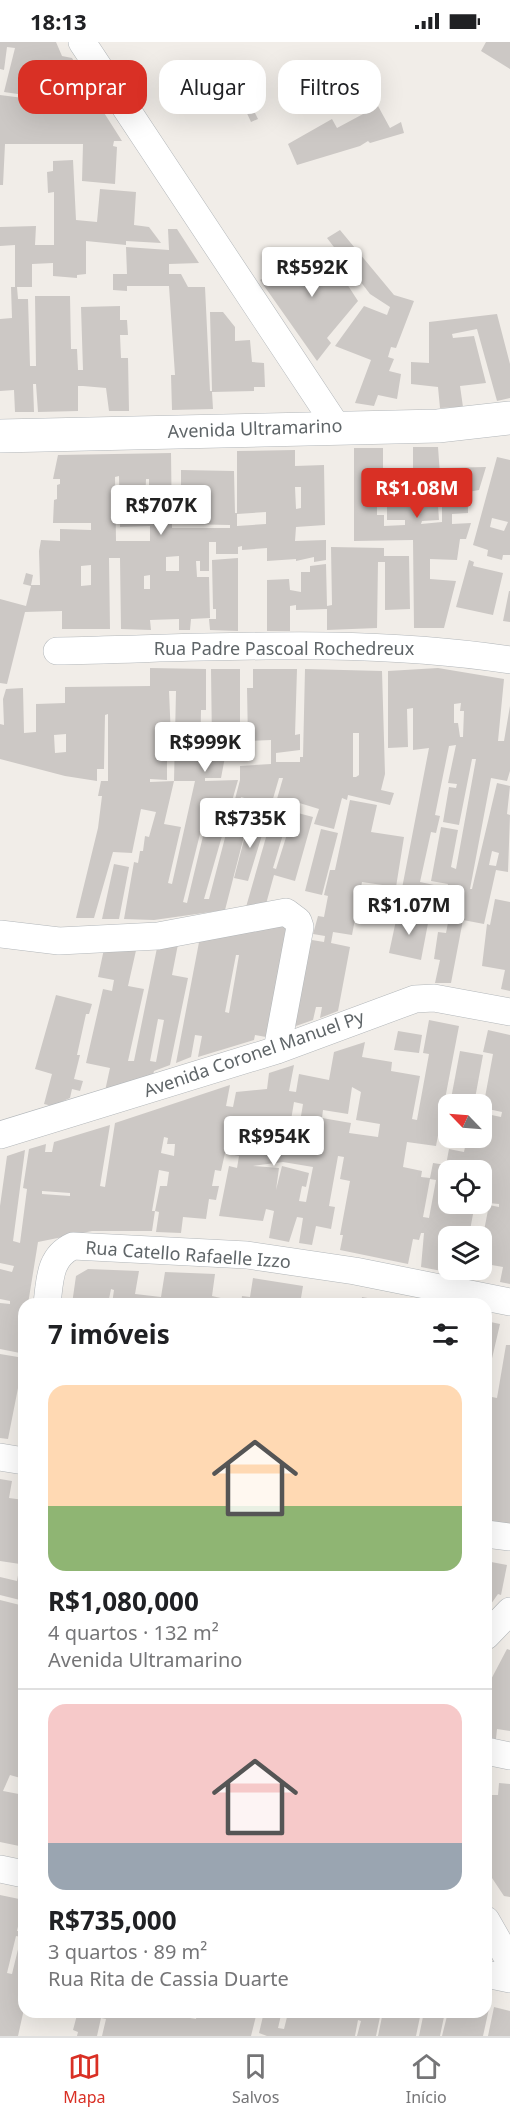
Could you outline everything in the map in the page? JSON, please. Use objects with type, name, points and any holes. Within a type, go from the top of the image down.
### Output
[{"type":"street","points":[[82,42],[336,427]]},
{"type":"street","name":"Avenida Ultramarino","points":[[0,436],[438,426],[510,418]]},
{"type":"street","name":"Rua Padre Pascoal Rochedreux","points":[[57,651],[337,646],[424,649],[510,660]]},
{"type":"street","points":[[0,934],[59,941],[158,936],[286,912],[298,921],[300,927],[277,1050]]},
{"type":"street","name":"Avenida Coronel Manuel Py","points":[[0,1135],[277,1050],[415,999],[434,998],[510,1012]]},
{"type":"street","name":"Rua Catello Rafaelle Izzo","points":[[48,1298],[51,1269],[56,1258],[73,1246],[247,1255],[355,1271],[490,1298]]},
{"type":"street","name":"Rua Catello Rafaelle Izzo","points":[[492,1298],[510,1302]]},
{"type":"street","points":[[0,1457],[18,1460]]},
{"type":"street","points":[[492,1535],[510,1537]]},
{"type":"street","points":[[492,1630],[510,1611]]},
{"type":"street","points":[[492,1752],[510,1756]]},
{"type":"street","points":[[0,1869],[18,1874]]},
{"type":"street","points":[[492,1930],[510,1962]]},
{"type":"street","points":[[492,1975],[510,1979]]},
{"type":"building","points":[[0,42],[56,42],[62,56],[73,60],[18,60],[18,94],[4,92],[15,48],[7,47],[4,70],[0,69]]},
{"type":"building","points":[[486,42],[510,42],[510,69],[481,51]]},
{"type":"building","points":[[0,95],[18,97],[18,114],[105,114],[122,141],[114,141],[113,146],[117,147],[115,184],[82,181],[83,144],[5,144],[3,185],[0,185]]},
{"type":"building","points":[[381,112],[390,128],[401,122],[404,133],[370,143],[368,141],[360,146],[297,165],[288,144],[332,119],[337,128],[363,114],[381,114]]},
{"type":"building","points":[[247,114],[256,114],[258,119],[251,122]]},
{"type":"building","points":[[73,160],[76,220],[97,222],[100,189],[136,192],[134,225],[149,227],[161,243],[126,241],[126,245],[86,241],[86,274],[77,275],[77,278],[53,276],[53,263],[32,264],[32,287],[17,287],[18,299],[28,299],[30,366],[36,366],[35,296],[70,296],[71,349],[77,349],[78,370],[83,370],[81,307],[120,306],[120,320],[127,320],[128,335],[120,335],[121,358],[128,358],[129,411],[109,411],[106,388],[78,386],[78,411],[38,412],[36,384],[33,384],[34,412],[15,412],[14,390],[0,391],[0,319],[12,318],[11,287],[15,287],[15,245],[0,246],[0,227],[36,226],[35,245],[54,245],[54,192],[48,193],[47,172],[53,171],[53,161]]},
{"type":"building","points":[[168,229],[177,229],[199,263],[169,264],[169,274],[181,274],[188,287],[205,287],[210,391],[212,391],[210,312],[223,312],[235,327],[235,341],[250,340],[252,362],[264,363],[265,387],[254,387],[254,391],[212,392],[213,409],[172,410],[171,375],[175,375],[169,286],[127,286],[127,291],[113,290],[113,274],[127,274],[126,247],[169,250]]},
{"type":"building","points":[[340,230],[394,295],[414,301],[396,348],[391,347],[388,357],[394,359],[389,371],[401,374],[397,399],[378,395],[374,406],[355,403],[371,360],[335,346],[364,306],[387,315],[390,307],[370,294],[327,238]]},
{"type":"building","points":[[323,247],[358,301],[327,338],[331,343],[317,361],[260,280],[306,251],[311,257]]},
{"type":"building","points":[[497,314],[510,364],[510,398],[497,401],[477,329],[452,334],[453,338],[474,336],[486,383],[460,386],[463,407],[440,408],[438,387],[411,384],[411,362],[429,363],[429,322]]},
{"type":"building","points":[[413,447],[438,447],[440,475],[436,476],[439,520],[422,521],[421,524],[442,522],[442,468],[486,467],[479,490],[468,492],[468,513],[452,514],[452,524],[471,523],[466,539],[460,539],[457,560],[430,559],[430,579],[456,581],[444,628],[414,628],[413,540],[354,541],[354,448],[383,448],[383,483],[377,483],[377,515],[384,515],[384,526],[405,525],[405,520],[387,520],[387,472],[413,472]]},
{"type":"building","points":[[295,450],[295,466],[324,465],[325,525],[296,527],[295,541],[326,540],[326,560],[314,562],[314,557],[296,561],[296,559],[267,561],[267,548],[242,550],[242,546],[238,547],[238,554],[216,554],[216,542],[209,542],[209,571],[200,571],[200,561],[196,561],[197,577],[209,577],[210,618],[191,619],[190,630],[179,630],[179,619],[150,620],[151,630],[121,629],[120,558],[109,558],[110,629],[62,629],[62,611],[25,612],[7,684],[0,683],[0,599],[26,606],[31,586],[23,584],[26,573],[33,575],[31,585],[40,585],[41,540],[60,541],[60,529],[91,530],[91,523],[53,523],[54,500],[57,499],[57,485],[60,484],[60,479],[53,479],[58,455],[171,453],[172,528],[230,528],[230,525],[181,524],[181,470],[234,471],[235,513],[237,513],[237,451]],"holes":[[[119,476],[120,527],[150,526],[150,541],[116,541],[115,477]],[[146,479],[149,479],[149,506],[145,506]],[[295,487],[301,487],[301,508],[296,509]],[[266,512],[266,524],[237,526],[237,514]],[[179,556],[179,571],[166,571],[166,557]],[[91,565],[91,585],[81,586],[81,566]],[[150,575],[150,589],[144,589],[144,576]]]},
{"type":"building","points":[[497,457],[510,460],[510,555],[503,555],[502,560],[487,556],[488,550],[473,545]],"holes":[[[492,518],[508,522],[504,531],[490,527]]]},
{"type":"building","points":[[331,547],[384,548],[384,556],[409,556],[410,609],[385,610],[385,562],[378,562],[377,628],[327,630],[327,609],[296,610],[296,605],[290,606],[290,631],[267,631],[267,580],[289,579],[290,590],[301,592],[301,572],[310,572],[310,566],[326,564],[327,606],[332,605]]},
{"type":"building","points":[[238,558],[238,631],[210,630],[209,619],[216,619],[216,609],[213,609],[212,560]]},
{"type":"building","points":[[469,560],[474,562],[473,566],[503,573],[493,615],[456,607]]},
{"type":"building","points":[[510,591],[510,622],[503,621]]},
{"type":"building","points":[[150,668],[206,669],[206,710],[201,710],[200,762],[205,762],[205,744],[212,744],[211,669],[240,669],[240,756],[225,757],[221,778],[205,778],[205,781],[238,780],[204,899],[209,899],[240,780],[240,766],[271,764],[271,740],[248,741],[247,688],[253,688],[253,669],[297,669],[295,735],[300,734],[300,750],[276,753],[276,762],[300,762],[300,757],[303,757],[305,669],[382,671],[385,774],[381,790],[394,793],[390,805],[348,795],[347,800],[342,798],[334,829],[314,824],[319,809],[293,801],[273,868],[276,869],[294,812],[313,817],[295,881],[274,875],[266,904],[246,907],[283,778],[279,778],[270,809],[254,805],[255,801],[241,797],[240,800],[245,802],[241,815],[249,817],[225,910],[154,920],[124,919],[134,862],[138,863],[140,851],[143,851],[145,836],[149,837],[156,812],[141,809],[132,853],[113,852],[94,918],[76,918],[98,828],[102,796],[98,796],[101,781],[108,781],[108,714],[105,715],[104,769],[97,769],[97,781],[65,776],[0,759],[0,724],[4,725],[3,699],[6,689],[23,688],[24,733],[36,732],[36,704],[65,703],[65,687],[150,686]],"holes":[[[169,691],[176,691],[174,781],[150,782],[150,779],[167,780],[167,761],[172,761]],[[353,733],[359,733],[359,775],[353,777]],[[66,734],[66,752],[55,753],[54,735]],[[174,781],[195,781],[172,884],[168,883],[181,827],[164,824]],[[206,810],[209,811],[187,903],[183,902]]]},
{"type":"building","points":[[438,668],[504,679],[498,741],[504,741],[510,706],[510,771],[507,781],[491,778],[470,889],[472,889],[497,783],[510,786],[507,814],[510,815],[508,872],[496,870],[484,924],[463,920],[451,983],[435,983],[440,960],[434,959],[438,932],[446,933],[454,892],[446,890],[448,884],[431,881],[441,827],[458,830],[451,867],[456,869],[476,759],[472,759],[459,825],[443,822],[449,787],[456,788],[457,784],[448,783],[456,745],[449,746],[435,815],[440,816],[436,833],[431,832],[420,882],[434,885],[429,901],[422,900],[420,907],[399,904],[429,748],[413,750],[413,708],[407,709],[408,747],[388,748],[388,671]],"holes":[[[461,703],[460,711],[464,711],[463,737],[460,737],[458,723],[454,723],[454,704]],[[492,851],[499,853],[496,866],[489,865]]]},
{"type":"building","points":[[350,800],[377,805],[371,832],[404,837],[396,887],[362,882],[352,935],[333,932],[331,943],[350,947],[338,1011],[320,1018],[322,1007],[316,1007],[313,1020],[296,1026],[292,1015],[312,940],[324,942],[325,936],[313,934],[318,916],[324,917],[328,896],[324,895],[330,870],[335,870]]},
{"type":"building","points":[[250,817],[266,822],[248,881],[234,878]]},
{"type":"building","points":[[321,829],[338,833],[322,895],[305,891]]},
{"type":"building","points":[[114,864],[129,867],[119,919],[102,919]]},
{"type":"building","points":[[495,899],[510,902],[510,991],[501,989],[505,970],[482,966],[487,924],[490,925]]},
{"type":"building","points":[[398,911],[429,918],[421,960],[389,953]]},
{"type":"building","points":[[288,923],[266,1037],[255,1035],[254,1040],[198,1057],[202,1036],[195,1035],[191,1057],[176,1063],[200,937]],"holes":[[[236,955],[239,955],[229,1013],[225,1012]]]},
{"type":"building","points":[[179,939],[172,975],[188,978],[170,1065],[154,1071],[153,1075],[105,1091],[110,1068],[86,1063],[103,989],[112,991],[114,980],[98,977],[104,949],[137,946],[128,986],[144,989],[128,1061],[134,1061],[158,943]],"holes":[[[158,1019],[164,1020],[156,1062],[150,1061]]]},
{"type":"building","points":[[56,995],[92,1004],[89,1014],[86,1014],[77,1055],[80,1055],[74,1079],[83,1081],[80,1091],[72,1089],[70,1098],[52,1106],[44,1104],[52,1074],[35,1069]]},
{"type":"building","points":[[429,1020],[459,1026],[446,1094],[438,1094],[436,1146],[407,1142],[403,1167],[422,1171],[421,1177],[430,1178],[433,1163],[438,1164],[438,1214],[473,1214],[471,1226],[438,1226],[438,1270],[421,1267],[424,1233],[421,1233],[419,1240],[413,1239],[408,1264],[340,1250],[343,1235],[340,1235],[350,1181],[340,1179],[344,1157],[338,1156],[329,1206],[335,1207],[331,1229],[316,1226],[312,1245],[299,1243],[303,1218],[297,1217],[289,1242],[269,1238],[274,1211],[266,1209],[263,1221],[219,1216],[229,1166],[237,1168],[239,1156],[225,1153],[221,1171],[215,1170],[212,1186],[219,1186],[216,1200],[209,1199],[206,1219],[183,1217],[181,1233],[156,1232],[159,1212],[155,1211],[152,1231],[92,1231],[38,1242],[29,1298],[18,1298],[18,1353],[0,1349],[0,1303],[10,1304],[10,1301],[0,1299],[0,1269],[12,1272],[14,1266],[0,1263],[0,1206],[7,1156],[25,1150],[13,1241],[20,1243],[27,1189],[23,1188],[29,1149],[46,1144],[45,1152],[52,1152],[54,1142],[110,1125],[100,1186],[105,1187],[115,1123],[230,1085],[226,1106],[233,1107],[236,1092],[267,1089],[269,1073],[294,1065],[289,1091],[296,1092],[299,1074],[329,1080],[334,1052],[365,1042],[362,1057],[392,1062],[391,1071],[420,1076],[412,1119],[417,1120],[429,1054],[423,1053]],"holes":[[[352,1087],[361,1092],[356,1120],[380,1124],[378,1137],[349,1133],[351,1123],[322,1118],[323,1110],[348,1114]],[[294,1102],[303,1104],[300,1122],[291,1120]],[[164,1137],[168,1138],[167,1144],[175,1144],[174,1156],[161,1153]],[[283,1162],[313,1167],[306,1202],[299,1201],[302,1186],[306,1187],[309,1173],[282,1166],[276,1190],[279,1168],[253,1166]],[[159,1170],[169,1172],[167,1186],[160,1186],[155,1211],[152,1211]],[[430,1179],[436,1180],[429,1218],[423,1217]],[[42,1191],[70,1193],[70,1196],[42,1194]]]},
{"type":"building","points":[[488,1030],[510,1035],[510,1284],[500,1282],[503,1267],[492,1265],[492,1226],[485,1226],[487,1214],[492,1214],[492,1206],[499,1207],[499,1204],[492,1203],[492,1160],[447,1160],[449,1149],[464,1152],[465,1148],[492,1148],[492,1115],[501,1117],[502,1112],[492,1110],[492,1094],[486,1094],[493,1054],[483,1052]]},
{"type":"building","points":[[398,1031],[422,1035],[419,1053],[394,1050]]},
{"type":"building","points":[[460,1051],[483,1055],[476,1094],[452,1094]]},
{"type":"building","points":[[88,1269],[139,1271],[135,1294],[161,1297],[165,1272],[215,1274],[212,1296],[221,1298],[113,1298],[114,1290],[111,1289],[109,1298],[73,1298],[76,1276]]},
{"type":"building","points":[[253,1278],[303,1286],[301,1298],[242,1298],[242,1296],[250,1297]]},
{"type":"building","points":[[492,1322],[500,1324],[492,1358]]},
{"type":"building","points":[[506,1345],[510,1345],[510,1524],[492,1521],[492,1397],[497,1398]]},
{"type":"building","points":[[0,1354],[18,1357],[18,1388],[8,1439],[0,1438]]},
{"type":"building","points":[[0,1479],[12,1481],[9,1498],[18,1499],[18,1564],[0,1561]]},
{"type":"building","points":[[492,1562],[507,1565],[501,1595],[498,1594],[492,1602]]},
{"type":"building","points":[[18,1575],[18,1600],[0,1595],[0,1577],[17,1581]]},
{"type":"building","points":[[0,1600],[18,1604],[18,1777],[10,1775],[3,1791],[18,1794],[18,1846],[0,1842]]},
{"type":"building","points":[[507,1649],[510,1650],[510,1731],[497,1729],[496,1739],[492,1738],[492,1678]]},
{"type":"building","points":[[499,1783],[510,1784],[510,1897],[504,1896],[492,1878],[492,1795],[498,1795]]},
{"type":"building","points":[[0,1895],[18,1899],[18,1936],[16,1936],[7,1973],[12,1974],[18,1949],[18,2018],[22,2018],[18,2036],[0,2036]]},
{"type":"building","points":[[494,2007],[510,2011],[510,2036],[488,2036]]},
{"type":"building","points":[[76,2018],[101,2018],[97,2036],[77,2036],[78,2032],[73,2030]]},
{"type":"building","points":[[101,2018],[256,2018],[251,2036],[102,2036],[106,2019]]},
{"type":"building","points":[[263,2018],[280,2018],[278,2028],[284,2029],[287,2018],[380,2018],[376,2036],[357,2036],[361,2021],[358,2020],[355,2036],[267,2036],[259,2033]]},
{"type":"building","points":[[382,2018],[420,2018],[416,2036],[378,2036]]},
{"type":"building","points":[[423,2018],[444,2018],[440,2036],[419,2036]]},
{"type":"building","points":[[446,2018],[487,2018],[483,2036],[442,2036]]}]
